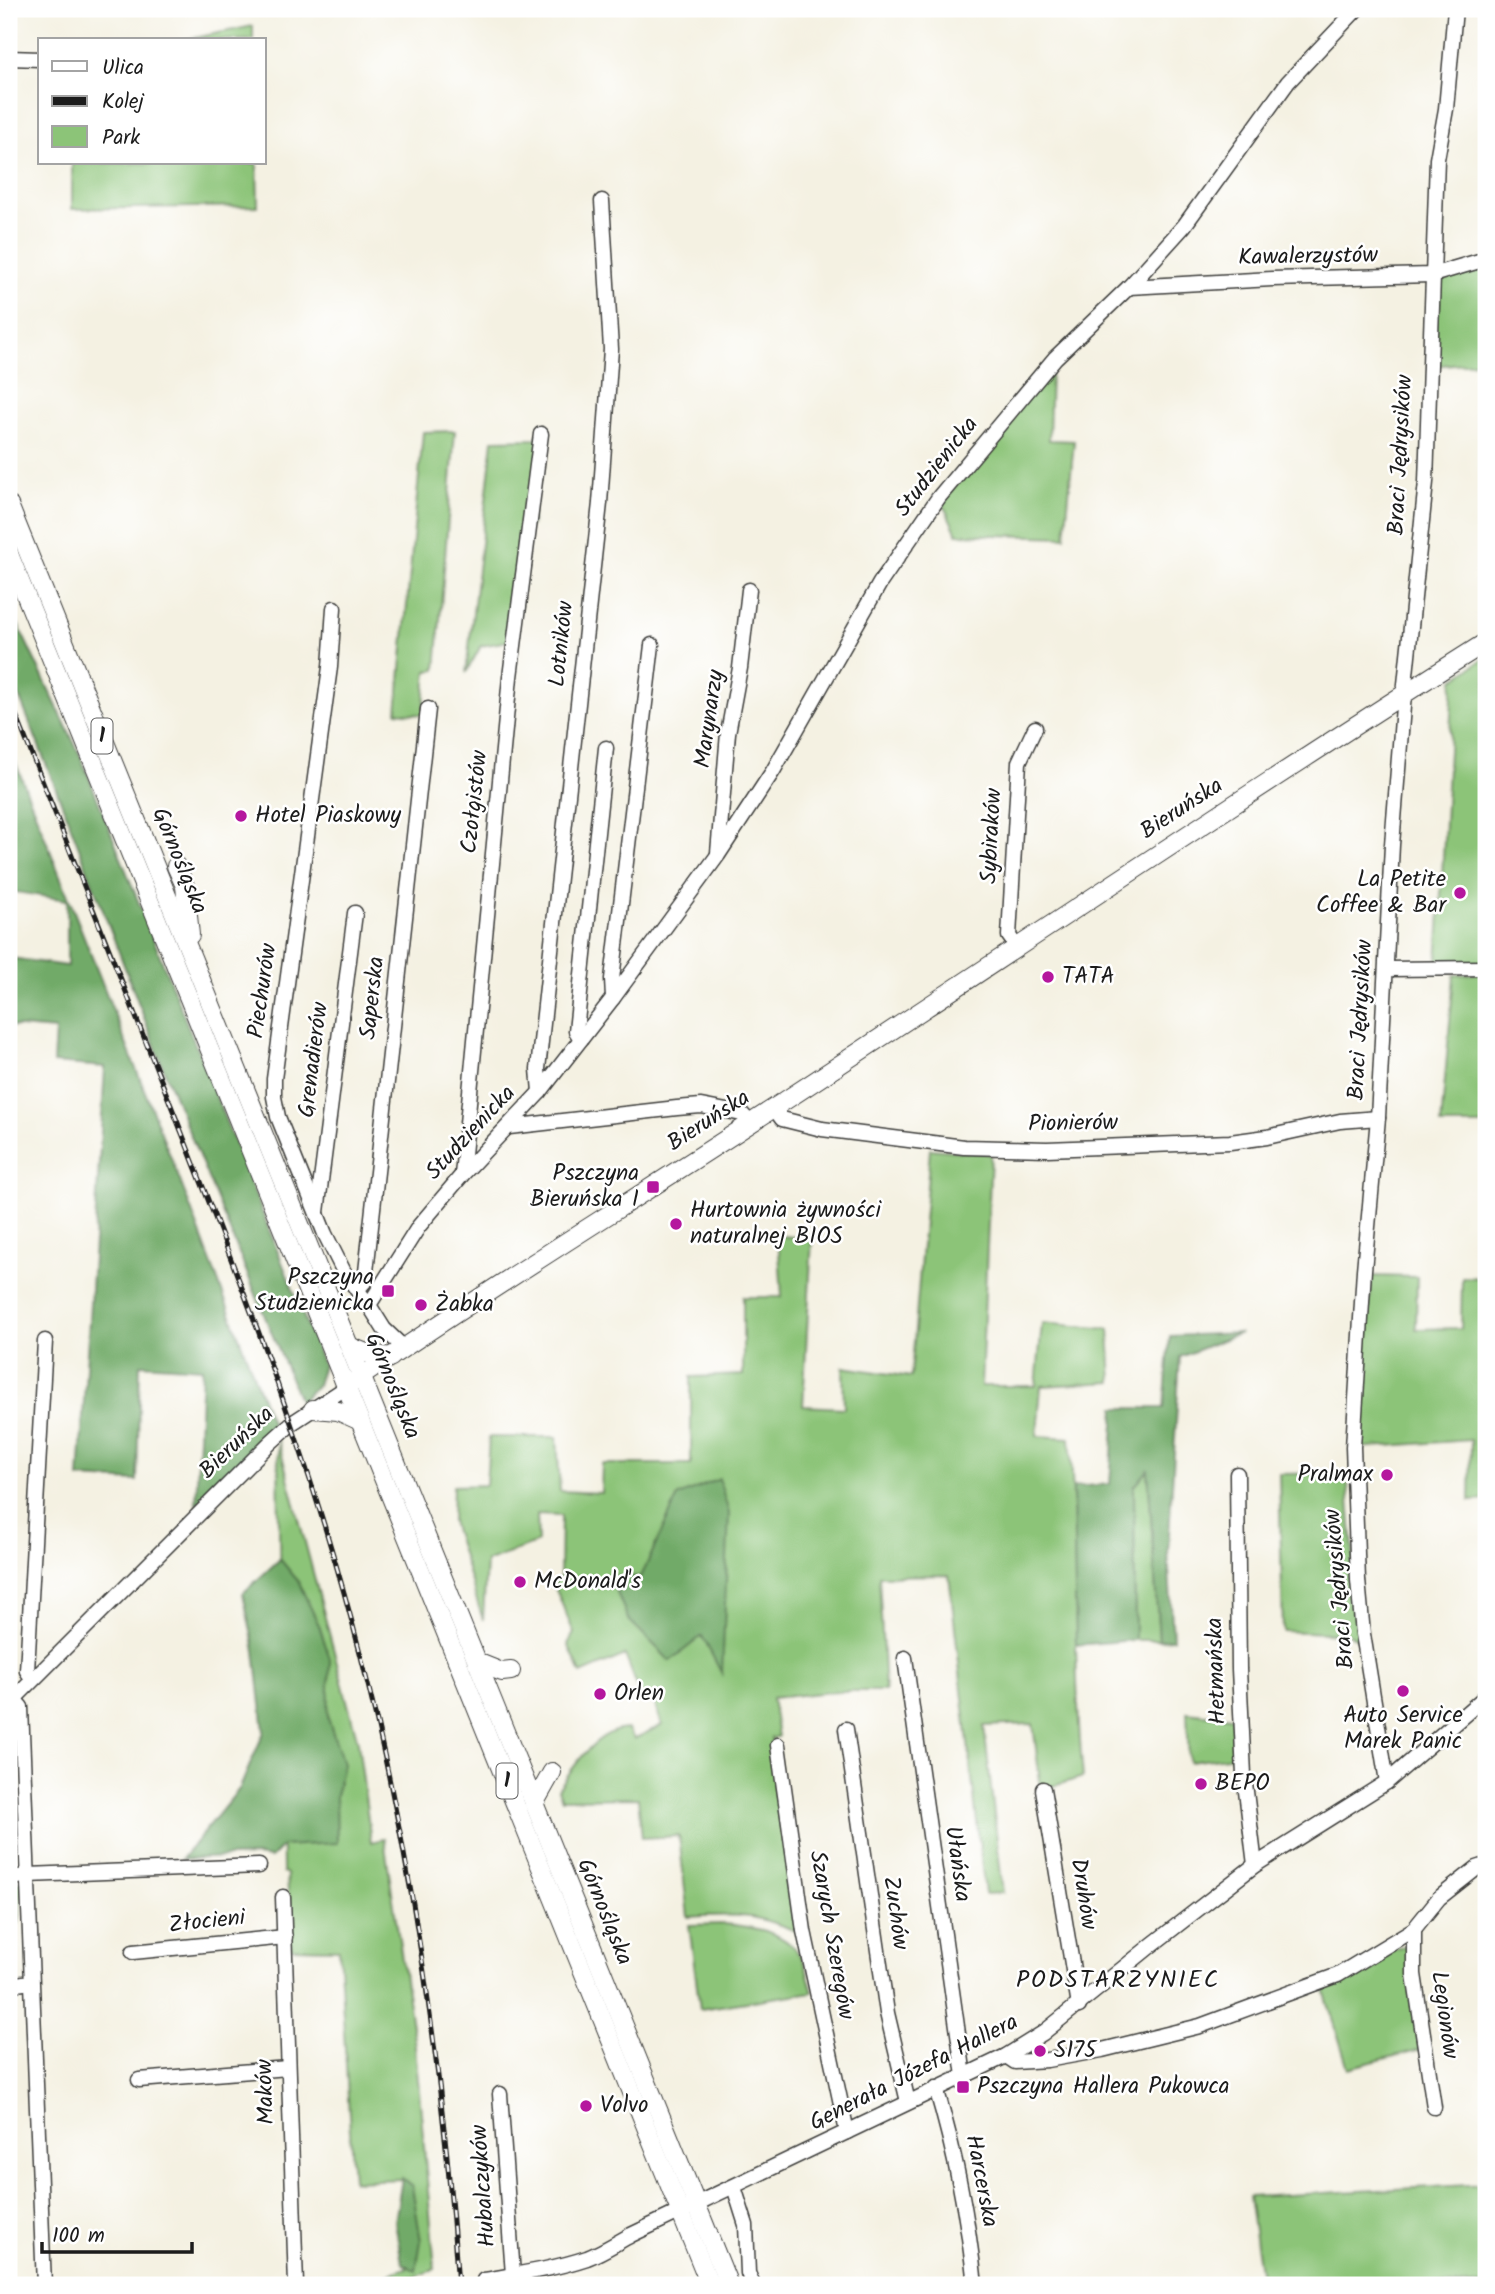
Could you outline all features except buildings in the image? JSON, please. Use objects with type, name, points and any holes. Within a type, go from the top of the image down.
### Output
[{"type":"main road","name":"Górnośląska","points":[[9,505],[349,1346],[360,1421],[689,2209],[730,2285]]},
{"type":"main road","name":"Górnośląska","points":[[9,554],[354,1382],[477,1662],[689,2209],[710,2285]]},
{"type":"main road","name":"Bieruńska","points":[[354,1382],[1486,642]]},
{"type":"main road","points":[[176,866],[185,886],[188,930],[195,966]]},
{"type":"main road","points":[[349,1346],[369,1353],[398,1352]]},
{"type":"main road","points":[[313,1409],[338,1411],[360,1421]]},
{"type":"main road","points":[[477,1662],[502,1672],[511,1671]]},
{"type":"main road","points":[[534,1804],[552,1772]]},
{"type":"street","name":"Studzienicka","points":[[369,1305],[419,1226],[461,1175],[509,1128],[540,1092],[718,855],[773,771],[880,583],[939,498],[1055,358],[1129,287],[1184,226],[1288,82],[1357,9]]},
{"type":"street","name":"Braci Jędrysików","points":[[1387,1782],[1362,1620],[1353,1447],[1364,1270],[1378,1118],[1392,845],[1404,694],[1426,482],[1437,159],[1446,109],[1455,9]]},
{"type":"street","points":[[9,58],[38,59]]},
{"type":"street","name":"Lotników","points":[[540,1092],[538,1069],[600,503],[611,349],[602,201]]},
{"type":"street","name":"Kawalerzystów","points":[[1129,287],[1272,279],[1432,275],[1486,258]]},
{"type":"street","name":"Czołgistów","points":[[461,1175],[510,677],[541,434]]},
{"type":"street","name":"Marynarzy","points":[[718,855],[728,733],[740,668],[749,590]]},
{"type":"street","name":"Piechurów","points":[[334,608],[330,667],[274,1079],[274,1097],[278,1117],[317,1214],[345,1274],[369,1305],[398,1352]]},
{"type":"street","points":[[613,998],[612,979],[652,645]]},
{"type":"street","name":"Saperska","points":[[357,1290],[365,1281],[428,709]]},
{"type":"street","name":"Sybiraków","points":[[1017,947],[1010,936],[1019,762],[1035,728]]},
{"type":"street","points":[[581,1039],[576,1031],[606,748]]},
{"type":"street","name":"Grenadierów","points":[[317,1214],[355,913]]},
{"type":"street","points":[[1387,968],[1486,968]]},
{"type":"street","points":[[509,1128],[701,1106],[742,1114],[750,1123]]},
{"type":"street","name":"Pionierów","points":[[774,1108],[782,1119],[822,1129],[933,1144],[1004,1148],[1230,1142],[1340,1121],[1378,1118]]},
{"type":"street","points":[[33,1679],[27,1671],[45,1342]]},
{"type":"street","name":"Bieruńska","points":[[11,1702],[270,1443],[313,1409],[354,1382]]},
{"type":"street","name":"Hetmańska","points":[[1237,1474],[1239,1669],[1244,1775],[1255,1865]]},
{"type":"street","name":"Ułańska","points":[[905,1658],[964,2076]]},
{"type":"street","name":"Generała Józefa Hallera","points":[[484,2280],[587,2258],[1006,2056],[1079,2006],[1153,1944],[1255,1865],[1387,1782],[1486,1696]]},
{"type":"street","points":[[11,1702],[21,1706],[44,2285]]},
{"type":"street","name":"Zuchów","points":[[846,1729],[887,2013],[908,2102]]},
{"type":"street","name":"Szarych Szeregów","points":[[778,1745],[804,1931],[847,2132]]},
{"type":"street","name":"Druhów","points":[[1043,1789],[1079,2006]]},
{"type":"street","points":[[1006,2056],[1015,2062],[1047,2060],[1102,2050],[1200,2026],[1338,1975],[1414,1929],[1439,1898],[1477,1868],[1486,1865]]},
{"type":"street","points":[[9,1879],[28,1875],[259,1866]]},
{"type":"street","name":"Maków","points":[[283,1897],[296,2285]]},
{"type":"street","name":"Legionów","points":[[1414,1929],[1414,1974],[1434,2107]]},
{"type":"street","name":"Złocieni","points":[[133,1952],[285,1937]]},
{"type":"street","points":[[9,1985],[31,1982]]},
{"type":"street","points":[[139,2080],[288,2067]]},
{"type":"street","name":"Harcerska","points":[[936,2088],[953,2148],[970,2238],[975,2285]]},
{"type":"street","name":"Hubalczyków","points":[[500,2094],[513,2275]]},
{"type":"street","points":[[734,2187],[746,2225],[748,2273],[753,2285]]},
{"type":"green space","points":[[253,26],[253,38],[194,38]]},
{"type":"green space","points":[[72,164],[257,164],[258,206],[72,209]]},
{"type":"green space","points":[[1486,261],[1486,361],[1433,366],[1435,277]]},
{"type":"green space","points":[[1051,368],[1049,440],[1074,441],[1065,537],[957,534],[941,500]]},
{"type":"green space","points":[[542,423],[531,526],[520,527],[509,641],[481,646],[466,673],[493,440],[537,439]]},
{"type":"green space","points":[[455,431],[436,670],[427,671],[423,715],[397,712],[423,432]]},
{"type":"green space","points":[[9,606],[80,755],[323,1365],[317,1385],[300,1402],[169,1083],[9,671]]},
{"type":"green space","points":[[1486,657],[1486,965],[1437,964],[1453,680]]},
{"type":"green space","points":[[9,746],[188,1201],[273,1427],[196,1505],[202,1368],[140,1364],[137,1481],[79,1478],[105,1067],[53,1063],[55,1030],[9,1026],[10,958],[67,966],[67,900],[9,891]]},
{"type":"green space","points":[[1486,973],[1486,1125],[1441,1125],[1454,975]]},
{"type":"green space","points":[[930,1149],[991,1154],[981,1386],[1036,1386],[1042,1323],[1109,1329],[1112,1382],[1041,1386],[1037,1436],[1070,1438],[1077,1692],[1083,1777],[1041,1790],[1033,1724],[984,1726],[1003,1893],[985,1894],[949,1575],[879,1576],[885,1691],[840,1691],[772,1698],[778,1737],[772,1738],[798,1932],[769,1921],[744,1916],[688,1917],[679,1836],[642,1838],[638,1798],[562,1799],[558,1789],[587,1750],[606,1735],[628,1729],[634,1739],[662,1725],[652,1696],[642,1699],[625,1655],[581,1674],[568,1644],[574,1633],[554,1585],[560,1577],[561,1515],[537,1514],[538,1542],[486,1562],[483,1620],[452,1522],[453,1486],[486,1485],[489,1437],[557,1437],[560,1491],[601,1493],[602,1464],[691,1464],[691,1377],[743,1375],[743,1297],[782,1297],[778,1236],[812,1238],[803,1406],[844,1408],[843,1367],[911,1377]]},
{"type":"green space","points":[[1372,1276],[1417,1277],[1416,1329],[1461,1328],[1462,1277],[1486,1278],[1486,1500],[1470,1501],[1471,1440],[1357,1448]]},
{"type":"green space","points":[[1240,1333],[1180,1357],[1168,1551],[1173,1639],[1159,1640],[1148,1470],[1134,1487],[1135,1640],[1076,1645],[1073,1487],[1110,1484],[1115,1408],[1164,1408],[1170,1336]]},
{"type":"green space","points":[[278,1440],[358,1742],[371,1842],[384,1839],[415,2046],[435,2269],[405,2281],[387,2275],[411,2266],[402,2179],[353,2181],[339,1949],[291,1948],[287,1874],[283,1872]]},
{"type":"green space","points":[[1148,1470],[1159,1640],[1135,1640],[1134,1487]]},
{"type":"green space","points":[[1347,1473],[1360,1640],[1348,1634],[1283,1631],[1279,1474]]},
{"type":"green space","points":[[719,1479],[729,1513],[722,1674],[702,1636],[670,1661],[628,1619],[610,1576],[641,1577],[678,1496]]},
{"type":"green space","points":[[280,1559],[298,1581],[319,1625],[330,1659],[328,1718],[343,1763],[336,1796],[337,1843],[283,1846],[271,1858],[255,1856],[182,1859],[240,1788],[264,1732],[255,1651],[243,1593]]},
{"type":"green space","points":[[1187,1712],[1231,1717],[1235,1756],[1189,1762]]},
{"type":"green space","points":[[22,1882],[18,1923],[9,1923],[9,1883]]},
{"type":"green space","points":[[725,1924],[766,1931],[785,1940],[802,1959],[813,1992],[700,2009],[689,1925]]},
{"type":"green space","points":[[1409,1945],[1422,2049],[1348,2068],[1324,1990],[1389,1951]]},
{"type":"green space","points":[[402,2178],[412,2186],[421,2241],[416,2271],[402,2263],[395,2222]]},
{"type":"green space","points":[[1486,2184],[1486,2285],[1262,2285],[1249,2197]]},
{"type":"railway","points":[[9,697],[256,1326],[326,1531],[376,1717],[413,1905],[440,2094],[458,2285]]},
{"type":"place","name":"Hotel Piaskowy","points":[[241,816]]},
{"type":"place","name":"La Petite Coffee & Bar","points":[[1460,893]]},
{"type":"place","name":"TATA","points":[[1048,977]]},
{"type":"place","name":"Pszczyna Bieruńska I","points":[[653,1187]]},
{"type":"place","name":"Hurtownia żywności naturalnej BIOS","points":[[676,1224]]},
{"type":"place","name":"Pszczyna Studzienicka","points":[[388,1291]]},
{"type":"place","name":"Żabka","points":[[421,1305]]},
{"type":"place","name":"Pralmax","points":[[1387,1475]]},
{"type":"place","name":"McDonald's","points":[[520,1582]]},
{"type":"place","name":"Auto Service Marek Panic","points":[[1403,1691]]},
{"type":"place","name":"Orlen","points":[[600,1694]]},
{"type":"place","name":"BEPO","points":[[1201,1784]]},
{"type":"place","name":"S175","points":[[1040,2051]]},
{"type":"place","name":"Pszczyna Hallera Pukowca","points":[[963,2087]]},
{"type":"place","name":"Volvo","points":[[586,2106]]},
{"type":"district","name":"PODSTARZYNIEC","points":[[1118,1980]]}]
